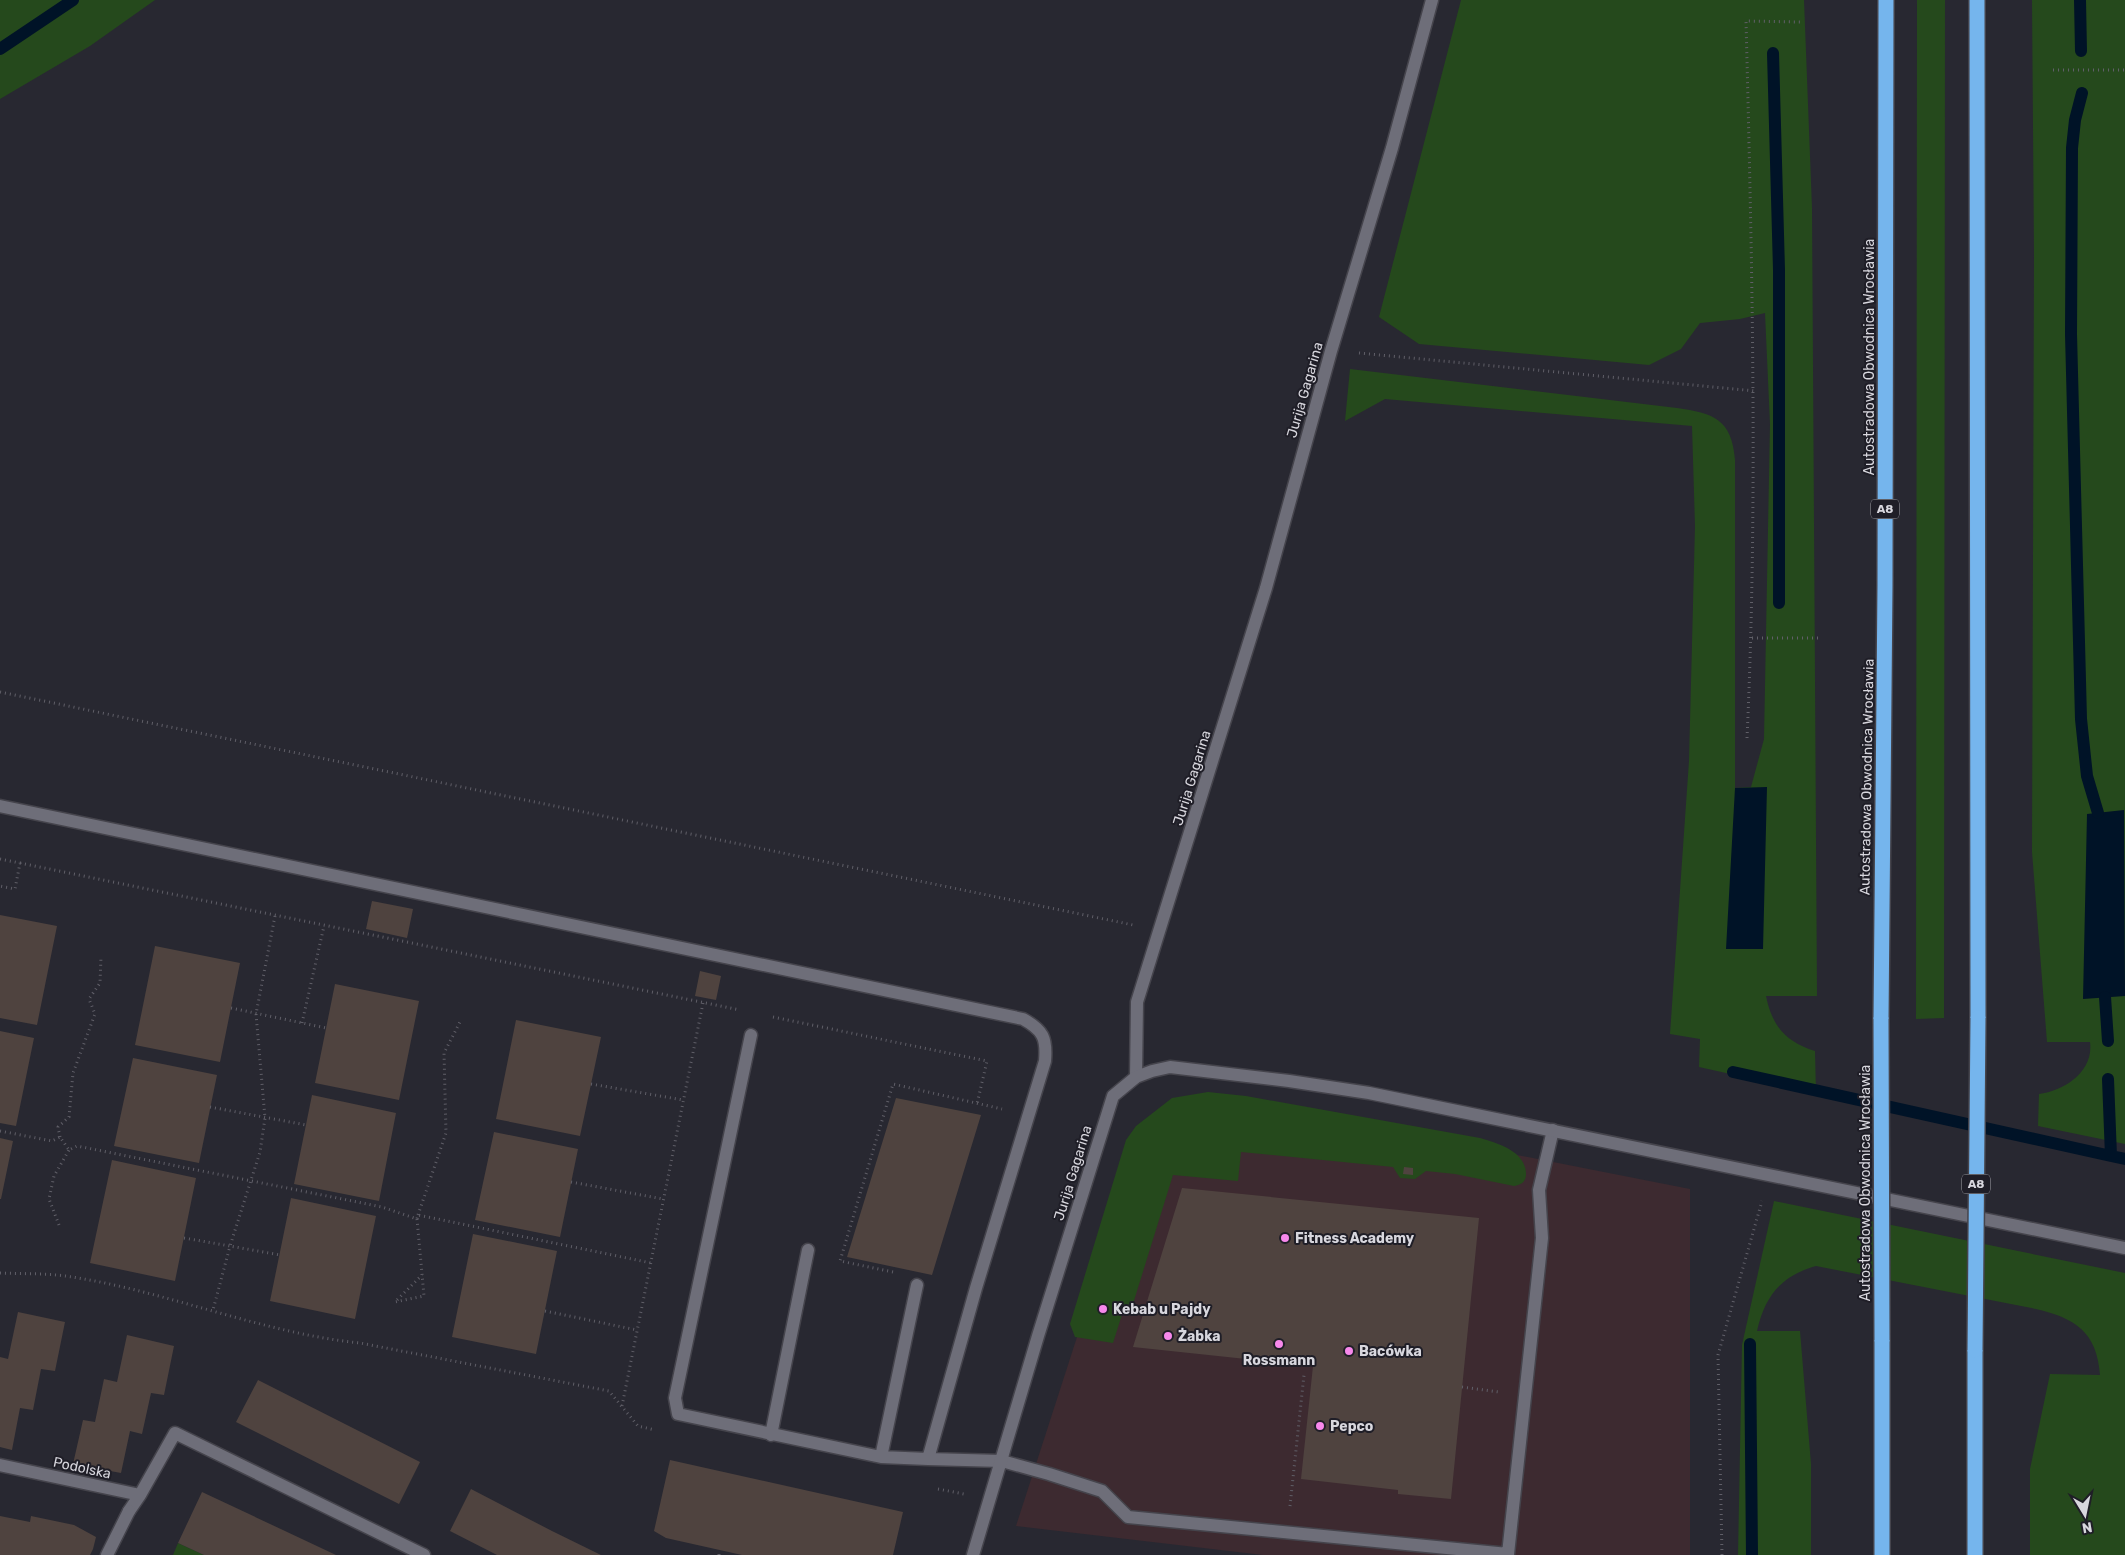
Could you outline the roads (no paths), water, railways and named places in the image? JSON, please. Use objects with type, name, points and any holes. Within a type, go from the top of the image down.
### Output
[{"type":"highway","name":"Autostradowa Obwodnica Wrocławia","points":[[1882,1555],[1881,1019],[1885,585],[1886,0]]},
{"type":"highway","name":"A8","points":[[1974,1555],[1978,1018],[1977,0]]},
{"type":"street","name":"Jurija Gagarina","points":[[973,1555],[1038,1336],[1113,1096],[1136,1078],[1137,1002],[1266,588],[1331,351],[1392,148],[1432,0]]},
{"type":"street","points":[[0,806],[1023,1019],[1038,1027],[1046,1044],[1045,1061],[976,1288],[928,1459]]},
{"type":"street","points":[[751,1035],[675,1398],[678,1414],[880,1457],[1002,1461],[1102,1491],[1128,1517],[1508,1554],[1542,1238],[1539,1190],[1552,1130]]},
{"type":"street","points":[[1136,1078],[1152,1071],[1170,1067],[1244,1075],[1369,1093],[2125,1248]]},
{"type":"street","points":[[771,1435],[808,1250]]},
{"type":"street","points":[[880,1457],[916,1285]]},
{"type":"street","points":[[107,1555],[130,1511],[175,1434],[424,1555]]},
{"type":"street","name":"Podolska","points":[[0,1465],[140,1495]]},
{"type":"water","points":[[1767,787],[1763,949],[1726,949],[1735,788]]},
{"type":"water","points":[[2124,810],[2125,996],[2083,999],[2087,814]]},
{"type":"waterway","points":[[0,49],[73,0]]},
{"type":"waterway","points":[[2080,0],[2081,51]]},
{"type":"waterway","points":[[1773,53],[1779,270],[1779,603]]},
{"type":"waterway","points":[[2082,93],[2075,120],[2072,148],[2071,334],[2081,719],[2087,776],[2098,813]]},
{"type":"waterway","points":[[2105,997],[2108,1041]]},
{"type":"waterway","points":[[1733,1072],[2111,1156]]},
{"type":"waterway","points":[[2108,1079],[2111,1156],[2125,1159]]},
{"type":"waterway","points":[[1750,1344],[1752,1555]]},
{"type":"place","name":"Fitness Academy","points":[[1285,1238]]},
{"type":"place","name":"Kebab u Pajdy","points":[[1103,1309]]},
{"type":"place","name":"Żabka","points":[[1168,1336]]},
{"type":"place","name":"Rossmann","points":[[1279,1344]]},
{"type":"place","name":"Bacówka","points":[[1349,1351]]},
{"type":"place","name":"Pepco","points":[[1320,1426]]}]
